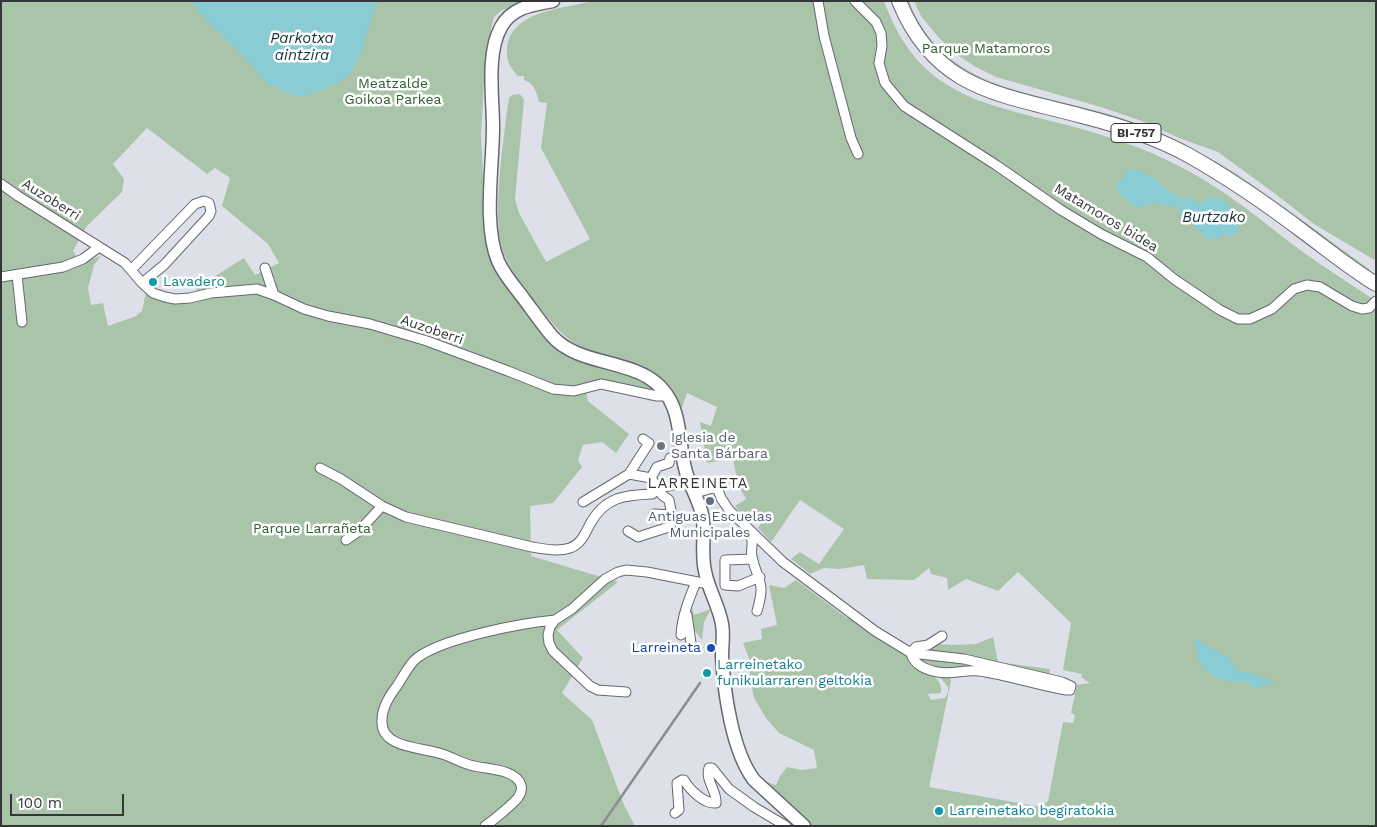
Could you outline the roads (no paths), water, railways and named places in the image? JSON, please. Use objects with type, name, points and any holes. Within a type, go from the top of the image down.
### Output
[{"type":"main road","name":"BI-757","points":[[899,1],[905,16],[920,40],[932,56],[951,72],[988,91],[1118,126],[1187,154],[1256,197],[1376,284]]},
{"type":"street","points":[[818,1],[824,36],[851,138],[858,154]]},
{"type":"street","name":"Matamoros bidea","points":[[855,1],[876,22],[881,33],[882,46],[879,63],[886,83],[904,106],[996,165],[1060,210],[1100,234],[1147,257],[1182,285],[1220,310],[1238,319],[1250,319],[1272,310],[1294,289],[1307,284],[1320,287],[1352,306],[1362,309],[1369,308],[1376,301]]},
{"type":"street","points":[[548,2],[514,12],[502,25],[496,40],[492,80],[492,241],[498,262],[511,282],[562,346],[577,353],[640,373],[654,382],[667,396],[677,419],[684,466],[703,522],[704,562],[702,583],[686,607],[681,635]]},
{"type":"street","name":"Auzoberri","points":[[1,184],[125,263],[152,292],[175,299],[257,289],[304,309],[328,316],[370,324],[435,344],[508,370],[552,389],[577,390],[601,384],[657,396],[667,396]]},
{"type":"street","points":[[131,270],[195,204],[204,201],[209,203],[211,211],[209,216],[164,265],[142,283]]},
{"type":"street","points":[[1,277],[63,267],[83,258],[99,247]]},
{"type":"street","points":[[265,268],[274,295]]},
{"type":"street","points":[[17,275],[22,322]]},
{"type":"street","points":[[583,502],[630,474],[649,443],[644,439]]},
{"type":"street","points":[[651,478],[657,467],[669,463],[670,458]]},
{"type":"street","points":[[320,468],[382,506],[420,521],[532,548],[560,550],[577,545],[584,537],[599,511],[627,495]]},
{"type":"street","points":[[628,531],[638,537],[647,537],[670,527],[673,521],[669,500],[662,495],[651,478],[630,474]]},
{"type":"street","points":[[602,490],[605,494],[627,495],[652,494],[657,488],[692,487],[718,490],[729,510],[783,562],[881,635],[911,653],[964,659],[1072,686],[1070,690],[1066,690],[980,671],[937,672],[917,663],[911,653]]},
{"type":"street","points":[[346,540],[359,531],[382,506]]},
{"type":"street","points":[[654,514],[673,515]]},
{"type":"street","points":[[748,527],[747,530],[753,543],[753,559],[760,577],[762,597],[758,611]]},
{"type":"street","points":[[753,559],[725,560],[725,585],[738,586],[760,577]]},
{"type":"street","points":[[626,692],[598,690],[590,686],[553,651],[548,635],[550,627],[555,620],[572,609],[605,579],[618,572],[634,570],[702,583]]},
{"type":"street","points":[[702,583],[722,622],[722,655],[728,704],[742,762],[748,773],[761,788],[804,826]]},
{"type":"street","points":[[686,607],[691,643]]},
{"type":"street","points":[[485,826],[519,798],[521,791],[516,778],[493,768],[472,766],[440,753],[400,744],[389,738],[384,730],[382,720],[388,699],[416,659],[436,647],[530,622],[555,620]]},
{"type":"street","points":[[911,653],[916,647],[928,645],[942,636]]},
{"type":"street","points":[[675,813],[679,810],[677,783],[682,780],[693,792],[713,804],[716,803],[716,795],[707,774],[709,768],[711,768],[729,789],[786,826]]},
{"type":"street","points":[[774,818],[781,826]]},
{"type":"water","name":"Parkotxa aintzira","points":[[189,1],[377,1],[361,53],[350,75],[336,84],[305,96],[291,95],[265,82],[242,55]]},
{"type":"water","name":"Burtzako","points":[[1135,169],[1153,177],[1163,187],[1179,197],[1187,197],[1200,204],[1214,197],[1220,198],[1236,213],[1238,227],[1236,232],[1230,237],[1224,235],[1219,238],[1207,239],[1190,222],[1182,217],[1177,207],[1156,203],[1137,207],[1129,203],[1119,192],[1116,185],[1126,174],[1125,171]]},
{"type":"water","points":[[1194,638],[1229,658],[1240,673],[1244,671],[1264,677],[1275,683],[1262,685],[1258,689],[1251,687],[1248,681],[1231,681],[1213,675],[1200,662]]},
{"type":"railway","points":[[601,826],[700,683]]},
{"type":"place","name":"Lavadero","points":[[153,282]]},
{"type":"place","name":"Iglesia de Santa Bárbara","points":[[661,446]]},
{"type":"place","name":"Antiguas Escuelas Municipales","points":[[710,501]]},
{"type":"place","name":"Larreineta","points":[[711,648]]},
{"type":"place","name":"Larreinetako funikularraren geltokia","points":[[707,673]]},
{"type":"place","name":"Larreinetako begiratokia","points":[[939,811]]},
{"type":"district","name":"LARREINETA","points":[[698,484]]},
{"type":"park label","name":"Parque Matamoros","points":[[986,49]]},
{"type":"park label","name":"Meatzalde Goikoa Parkea","points":[[393,92]]},
{"type":"park label","name":"Parque Larrañeta","points":[[312,529]]}]
